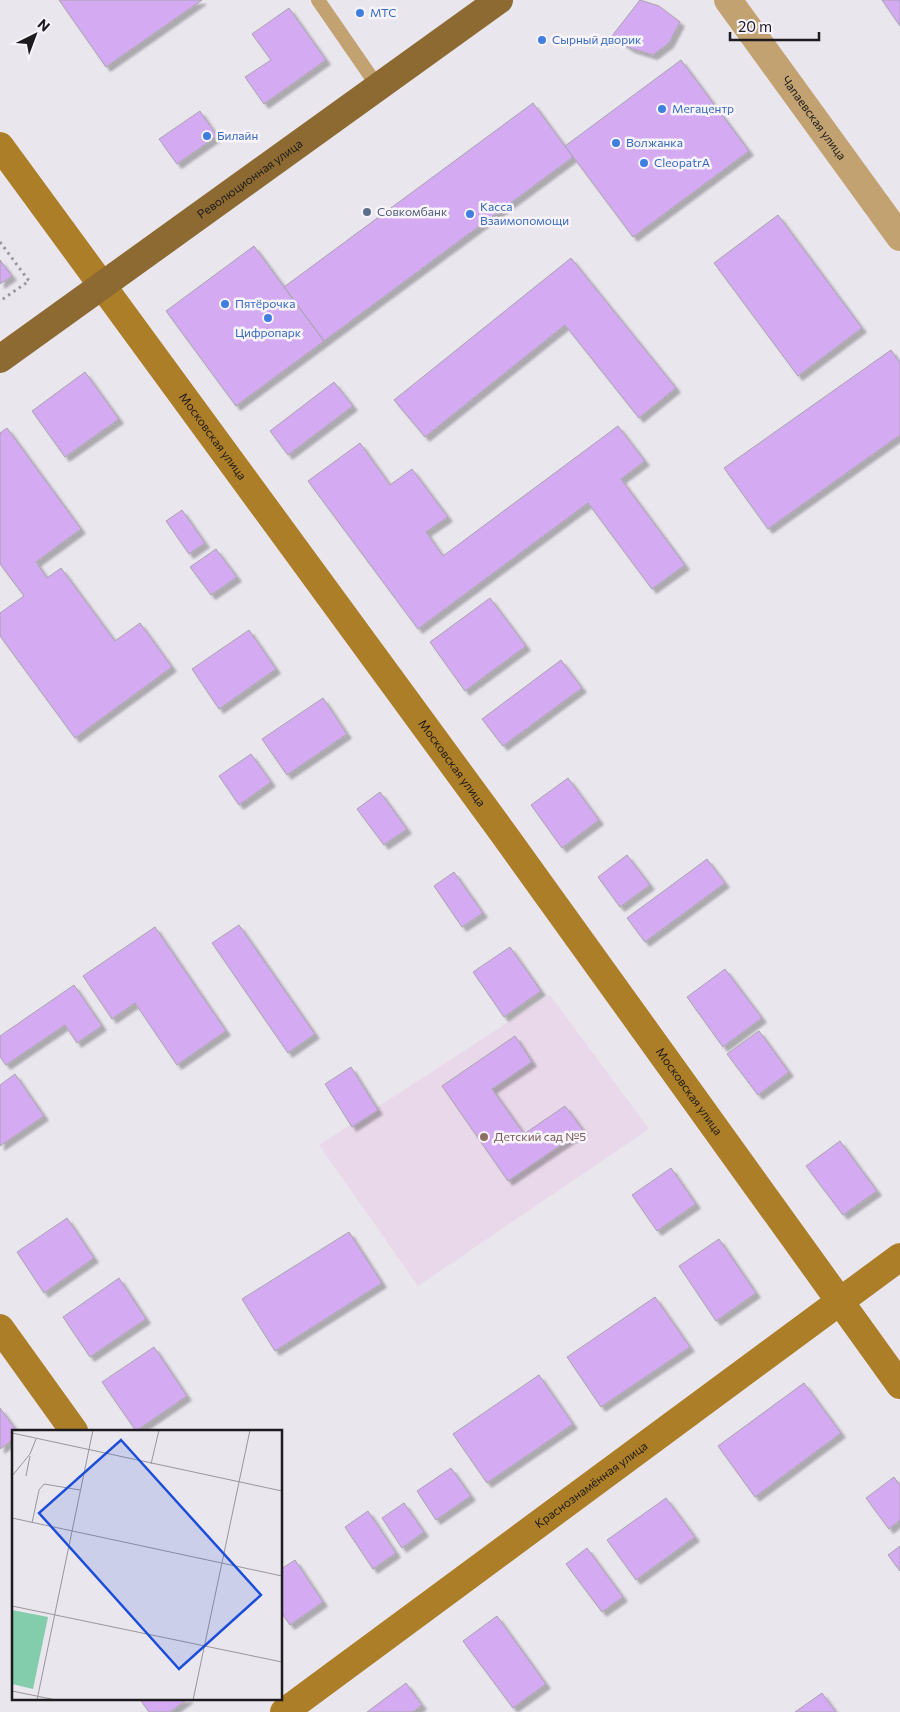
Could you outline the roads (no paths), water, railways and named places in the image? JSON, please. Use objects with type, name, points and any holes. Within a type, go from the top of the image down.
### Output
[{"type":"main road","name":"Революционная улица","points":[[0,359],[499,0]]},
{"type":"main road","name":"Московская улица","points":[[0,146],[503,833],[900,1385]]},
{"type":"main road","name":"Краснознамённая улица","points":[[284,1712],[900,1257]]},
{"type":"main road","points":[[0,1328],[73,1430]]},
{"type":"main road","points":[[270,1700],[279,1712]]},
{"type":"street","name":"Чапаевская улица","points":[[728,0],[900,237]]},
{"type":"lane","points":[[318,0],[378,86]]},
{"type":"place","name":"МТС","points":[[360,13]]},
{"type":"place","name":"Сырный дворик","points":[[542,40]]},
{"type":"place","name":"Мегацентр","points":[[662,109]]},
{"type":"place","name":"Билайн","points":[[207,136]]},
{"type":"place","name":"Волжанка","points":[[616,143]]},
{"type":"place","name":"CleopatrA","points":[[644,163]]},
{"type":"place","name":"Совкомбанк","points":[[367,212]]},
{"type":"place","name":"Касса Взаимопомощи","points":[[470,214]]},
{"type":"place","name":"Пятёрочка","points":[[225,304]]},
{"type":"place","name":"Цифропарк","points":[[268,318]]},
{"type":"place","name":"Детский сад №5","points":[[484,1137]]}]
